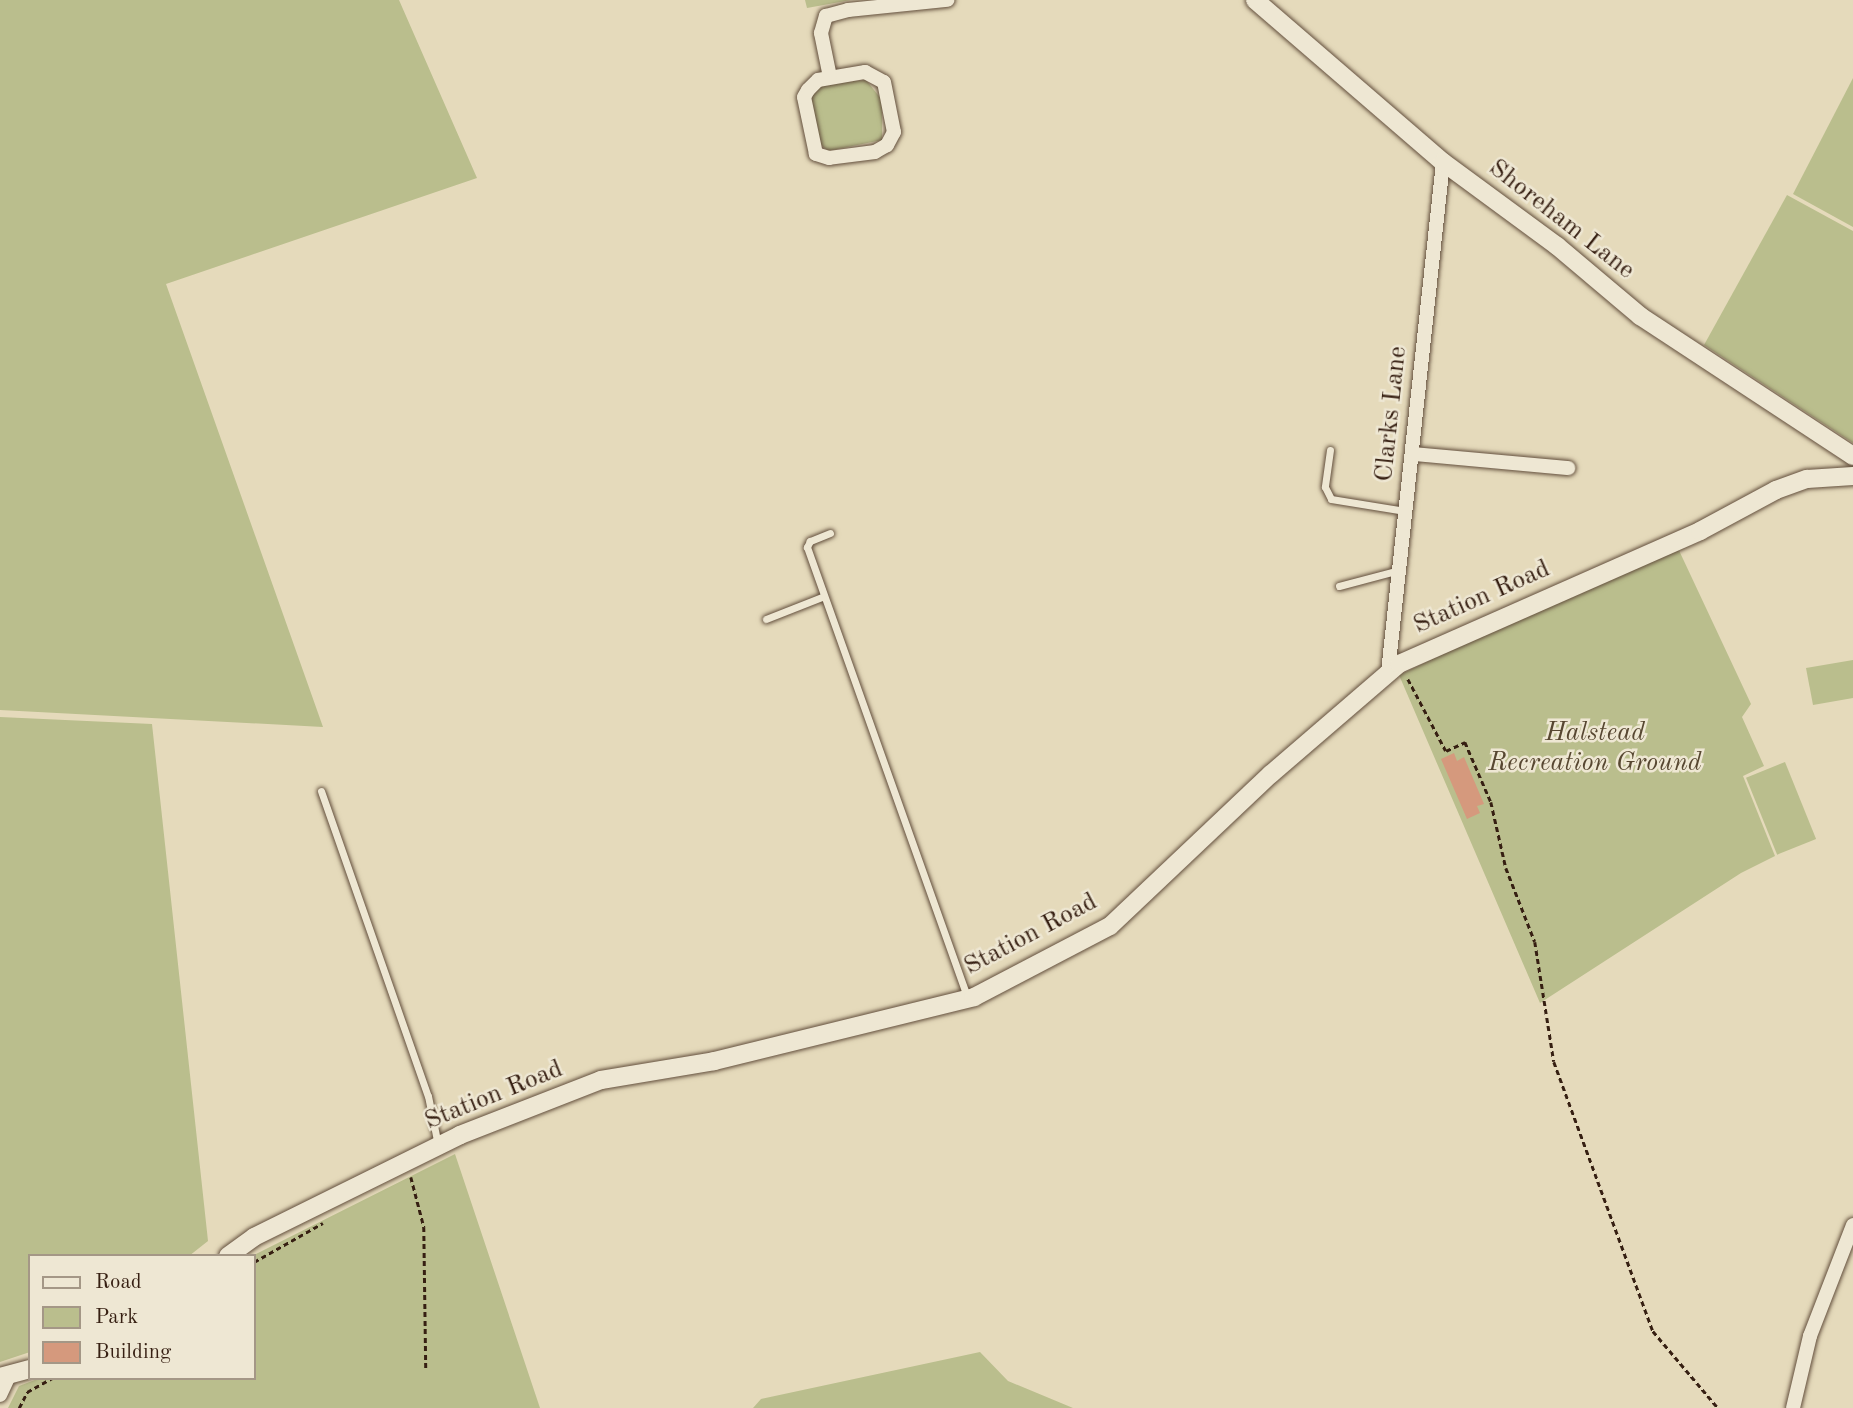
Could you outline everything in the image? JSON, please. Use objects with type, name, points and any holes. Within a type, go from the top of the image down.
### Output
[{"type":"street","points":[[830,77],[821,33],[826,16],[848,10],[947,0]]},
{"type":"street","name":"Shoreham Lane","points":[[1255,0],[1443,162],[1557,246],[1640,316],[1853,456]]},
{"type":"street","points":[[865,72],[884,82],[894,132],[887,145],[875,152],[841,157],[816,154],[804,97],[818,79],[830,77],[865,72]]},
{"type":"street","name":"Clarks Lane","points":[[1394,668],[1399,570],[1414,454],[1443,162]]},
{"type":"street","points":[[1414,454],[1569,468]]},
{"type":"street","name":"Station Road","points":[[231,1254],[254,1237],[438,1146],[601,1080],[713,1060],[968,998],[1110,926],[1271,774],[1394,668],[1699,531],[1776,490],[1814,478],[1853,476]]},
{"type":"street","points":[[1793,1408],[1810,1336],[1853,1225]]},
{"type":"street","points":[[0,1395],[5,1376],[28,1369]]},
{"type":"lane","points":[[1330,450],[1325,487],[1331,499],[1406,512]]},
{"type":"lane","points":[[830,533],[810,541],[807,547],[968,998]]},
{"type":"lane","points":[[1339,586],[1399,570]]},
{"type":"lane","points":[[766,619],[824,596]]},
{"type":"lane","points":[[321,791],[425,1084],[438,1146]]},
{"type":"path","points":[[1394,668],[1446,751],[1465,742],[1491,802],[1506,868],[1535,942],[1554,1062],[1590,1171],[1654,1332],[1718,1408]]},
{"type":"path","points":[[399,1182],[411,1175],[424,1227],[426,1371]]},
{"type":"path","points":[[256,1261],[327,1221]]},
{"type":"path","points":[[19,1408],[27,1392],[48,1380]]},
{"type":"green space","points":[[0,0],[399,0],[477,178],[166,284],[323,727],[0,710]]},
{"type":"green space","points":[[805,0],[851,0],[807,8]]},
{"type":"green space","points":[[1853,78],[1853,227],[1793,194]]},
{"type":"green space","points":[[866,80],[882,100],[882,140],[828,151],[817,141],[810,101],[814,90],[821,84]]},
{"type":"green space","points":[[1787,195],[1853,231],[1853,443],[1704,345]]},
{"type":"green space","name":"Halstead Recreation Ground","points":[[1676,544],[1751,704],[1742,717],[1764,766],[1743,776],[1775,856],[1741,873],[1540,1003],[1399,675]]},
{"type":"green space","points":[[1853,660],[1853,698],[1813,705],[1806,668]]},
{"type":"green space","points":[[0,717],[152,724],[208,1241],[192,1254],[28,1254],[28,1353],[0,1362]]},
{"type":"green space","points":[[1785,762],[1816,839],[1777,855],[1746,778]]},
{"type":"green space","points":[[455,1154],[540,1408],[8,1408],[19,1386],[35,1380],[256,1380],[256,1254]]},
{"type":"green space","points":[[980,1352],[1008,1381],[1073,1408],[753,1408],[761,1399]]},
{"type":"building","points":[[1454,753],[1457,761],[1464,757],[1484,804],[1477,806],[1480,813],[1467,819],[1441,759]]}]
